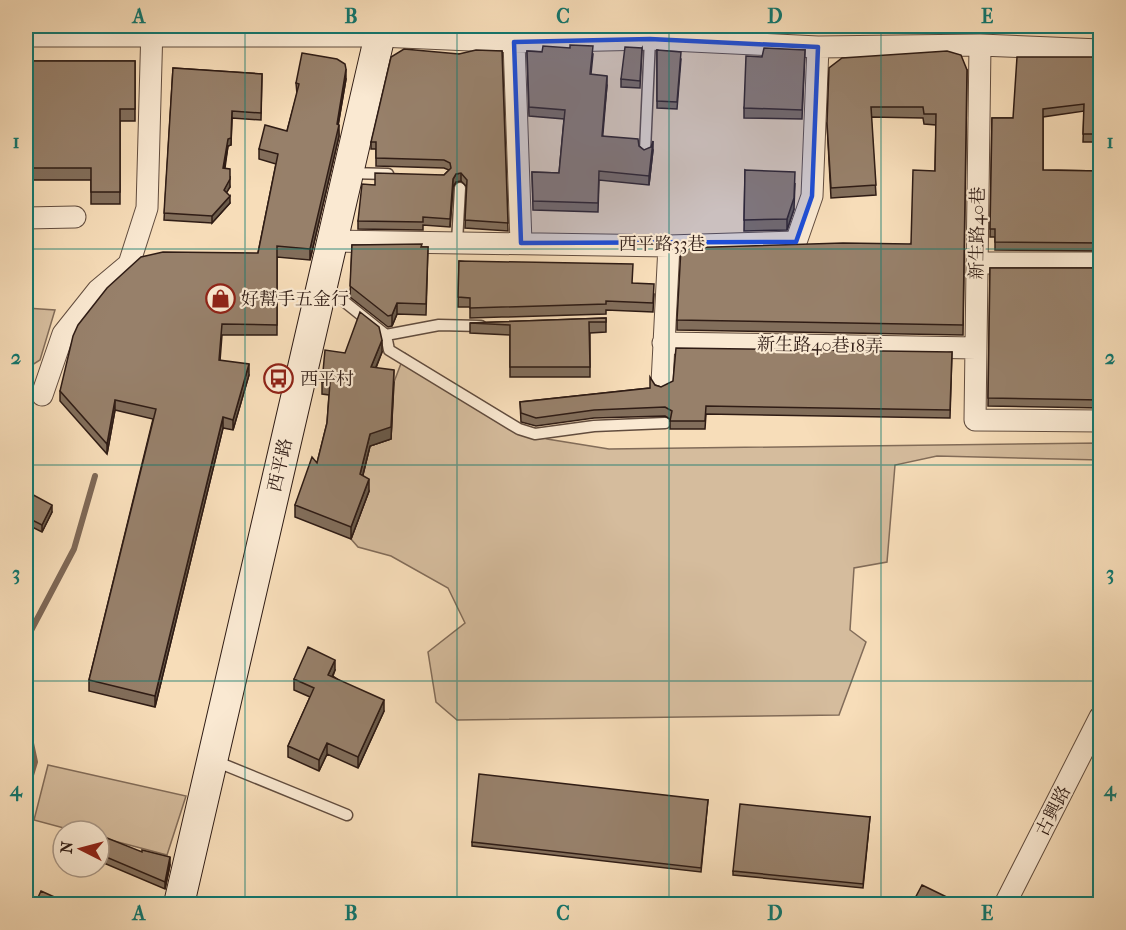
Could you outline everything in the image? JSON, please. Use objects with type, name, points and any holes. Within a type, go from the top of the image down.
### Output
[{"type":"main road","name":"西平路","points":[[179,904],[380,31]]},
{"type":"street","points":[[42,395],[63,334],[98,290],[129,264],[147,208],[152,31]]},
{"type":"street","points":[[26,36],[152,31],[380,31],[514,42],[635,35],[818,47],[980,45],[1101,50]]},
{"type":"street","points":[[514,42],[521,243]]},
{"type":"street","name":"新生路40巷","points":[[980,45],[975,420],[1101,421]]},
{"type":"street","name":"西平路33巷","points":[[332,241],[669,246],[796,242],[812,196],[818,47]]},
{"type":"street","points":[[26,218],[75,217]]},
{"type":"street","points":[[662,383],[669,246]]},
{"type":"street","points":[[977,263],[1101,262]]},
{"type":"street","name":"新生路40巷18弄","points":[[663,343],[976,348]]},
{"type":"street","name":"古興路","points":[[1005,904],[1101,717]]},
{"type":"lane","points":[[635,35],[645,151]]},
{"type":"lane","points":[[346,173],[400,175]]},
{"type":"lane","points":[[457,242],[460,188]]},
{"type":"lane","points":[[321,283],[386,335],[389,350],[519,429],[536,434],[594,426],[664,423]]},
{"type":"lane","points":[[386,335],[439,324],[499,326]]},
{"type":"lane","points":[[212,759],[347,815]]},
{"type":"highlighted area","points":[[650,39],[818,47],[812,196],[796,242],[521,243],[514,42]]},
{"type":"shaded area","points":[[26,308],[55,310],[40,360],[26,369]]},
{"type":"shaded area","points":[[405,353],[493,416],[547,439],[609,449],[1100,443],[1100,460],[937,456],[895,465],[887,562],[854,568],[850,630],[866,642],[839,715],[457,720],[436,702],[428,652],[465,623],[448,588],[391,556],[358,547],[351,539],[369,491],[360,486],[370,446],[391,439],[394,382]]},
{"type":"shaded area","points":[[48,765],[186,796],[167,855],[111,840],[111,819],[51,819],[51,825],[34,820]]},
{"type":"building","points":[[570,45],[593,46],[590,74],[607,76],[602,136],[638,139],[639,146],[644,150],[651,147],[653,141],[649,176],[599,171],[598,203],[533,201],[532,172],[559,173],[565,110],[529,107],[527,51],[542,52],[543,46],[570,48]]},
{"type":"building","points":[[625,47],[642,48],[640,81],[621,79]]},
{"type":"building","points":[[764,48],[805,50],[802,110],[744,108],[746,56],[762,57]]},
{"type":"building","points":[[404,49],[459,54],[476,50],[502,51],[508,223],[465,220],[467,180],[461,173],[456,174],[453,179],[450,219],[423,217],[423,222],[358,221],[362,184],[375,185],[375,173],[444,175],[451,168],[450,163],[444,160],[376,158],[376,142],[371,142],[391,57]]},
{"type":"building","points":[[657,50],[681,52],[677,102],[657,101]]},
{"type":"building","points":[[947,51],[961,55],[967,70],[963,325],[677,320],[681,248],[843,243],[911,244],[913,170],[935,171],[936,114],[924,114],[923,107],[871,107],[876,185],[831,188],[827,123],[829,68],[842,58]]},
{"type":"building","points":[[302,53],[337,59],[345,64],[346,69],[337,124],[339,125],[310,249],[277,246],[277,325],[222,324],[219,360],[249,364],[233,420],[223,417],[155,696],[89,680],[156,409],[115,400],[107,444],[60,391],[73,336],[78,325],[107,288],[141,257],[163,252],[258,253],[278,154],[259,149],[265,125],[287,131],[299,84],[296,83]]},
{"type":"building","points":[[1017,57],[1101,57],[1101,134],[1083,134],[1084,104],[1043,109],[1043,170],[1101,171],[1101,243],[995,242],[995,229],[990,229],[992,118],[1013,118]]},
{"type":"building","points":[[26,61],[135,61],[135,109],[120,109],[120,192],[91,192],[91,168],[26,168]]},
{"type":"building","points":[[173,68],[262,74],[261,113],[232,111],[231,138],[228,139],[223,168],[230,169],[230,179],[224,190],[230,196],[212,216],[164,213]]},
{"type":"building","points":[[745,170],[795,172],[794,198],[787,219],[744,220]]},
{"type":"building","points":[[422,244],[421,247],[428,247],[426,304],[397,303],[392,315],[388,316],[350,286],[352,245]]},
{"type":"building","points":[[459,261],[633,264],[632,283],[654,284],[653,303],[606,301],[606,304],[470,308],[470,298],[458,297]]},
{"type":"building","points":[[990,268],[1101,268],[1101,400],[988,398]]},
{"type":"building","points":[[360,312],[379,327],[382,340],[371,367],[394,370],[391,427],[370,434],[360,474],[369,479],[351,527],[295,505],[312,457],[317,463],[327,423],[330,383],[322,382],[325,350],[345,353]]},
{"type":"building","points":[[606,318],[606,322],[589,322],[590,367],[510,367],[510,325],[470,323]]},
{"type":"building","points":[[676,348],[952,352],[950,410],[706,406],[705,421],[670,421],[672,411],[665,407],[594,410],[536,418],[521,413],[520,402],[650,388],[650,377],[655,385],[661,387],[673,381]]},
{"type":"building","points":[[26,491],[52,505],[42,525],[26,517]]},
{"type":"building","points":[[308,647],[335,660],[328,675],[384,700],[358,757],[327,743],[319,760],[288,746],[314,688],[294,679]]},
{"type":"building","points":[[479,774],[708,800],[701,868],[472,842]]},
{"type":"building","points":[[740,804],[870,817],[863,884],[733,871]]},
{"type":"building","points":[[111,840],[142,852],[142,850],[170,857],[165,882],[111,859]]},
{"type":"building","points":[[922,885],[961,904],[912,904]]},
{"type":"building","points":[[41,891],[70,904],[35,904]]},
{"type":"waterway","points":[[26,640],[74,549],[95,476]]},
{"type":"waterway","points":[[26,720],[35,762],[26,792]]},
{"type":"place","name":"好幫手五金行","points":[[220,299]]},
{"type":"place","name":"西平村","points":[[279,379]]}]
